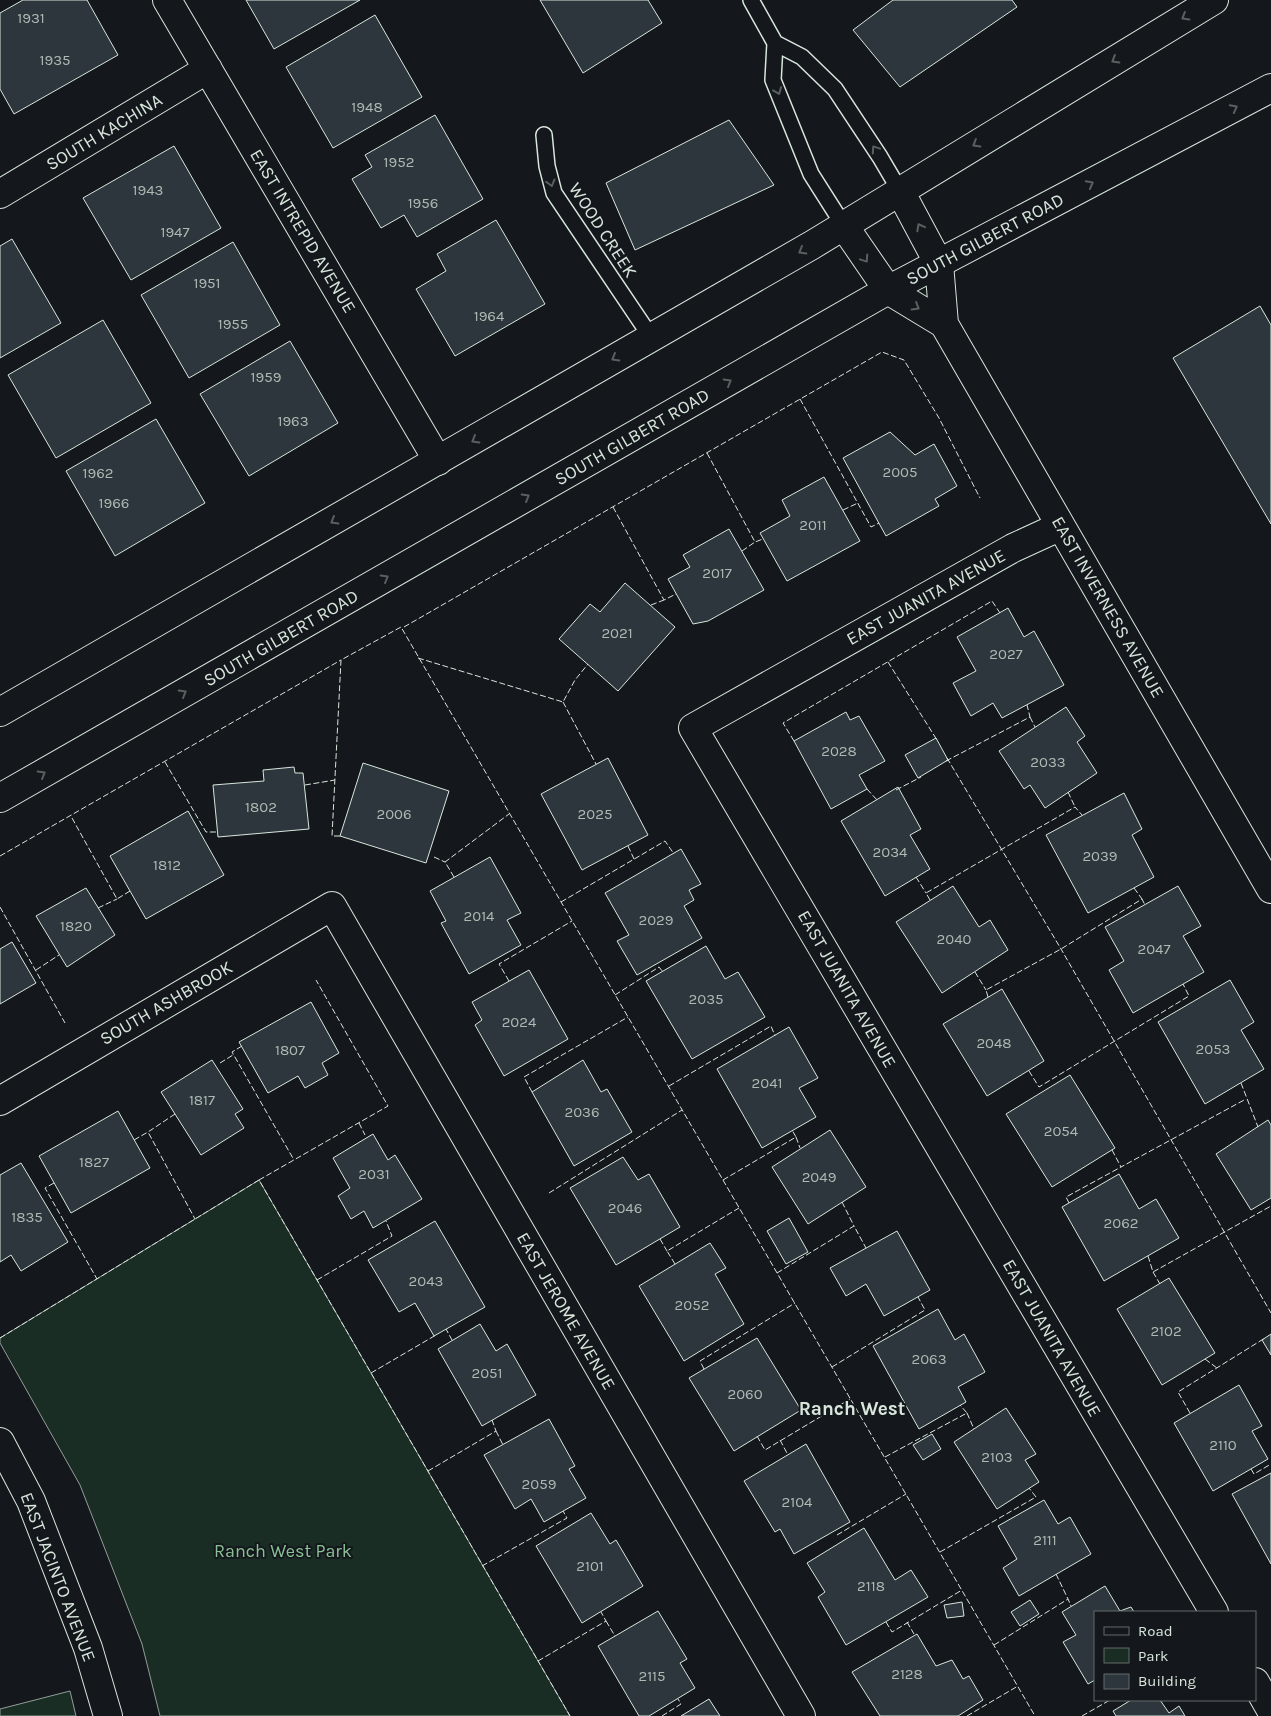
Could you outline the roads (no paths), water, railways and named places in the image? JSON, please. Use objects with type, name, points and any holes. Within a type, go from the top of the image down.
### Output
[{"type":"street","name":"EAST INTREPID AVENUE","points":[[167,0],[438,461]]},
{"type":"street","points":[[0,712],[844,226],[1214,0]]},
{"type":"street","name":"SOUTH KACHINA","points":[[0,194],[208,69]]},
{"type":"street","name":"SOUTH GILBERT ROAD","points":[[0,798],[888,290],[1271,88]]},
{"type":"street","name":"EAST INVERNESS AVENUE","points":[[900,191],[939,264],[944,324],[1271,889]]},
{"type":"street","name":"EAST INVERNESS AVENUE","points":[[844,226],[888,290],[944,324]]},
{"type":"street","name":"EAST JUANITA AVENUE","points":[[1061,526],[1013,548],[693,728],[1213,1611]]},
{"type":"street","name":"SOUTH ASHBROOK","points":[[0,1100],[332,906]]},
{"type":"street","name":"EAST JEROME AVENUE","points":[[332,906],[801,1716]]},
{"type":"street","name":"EAST JACINTO AVENUE","points":[[0,1442],[30,1500],[88,1648],[108,1716]]},
{"type":"street","points":[[1256,1684],[1271,1710]]},
{"type":"lane","points":[[751,0],[775,43],[773,80],[811,174],[844,226]]},
{"type":"lane","points":[[775,43],[802,57],[835,89],[900,191]]},
{"type":"lane","name":"WOOD CREEK","points":[[544,135],[546,166],[554,193],[651,337]]},
{"type":"district","name":"Ranch West","points":[[852,1409]]},
{"type":"park label","name":"Ranch West Park","points":[[283,1551]]}]
